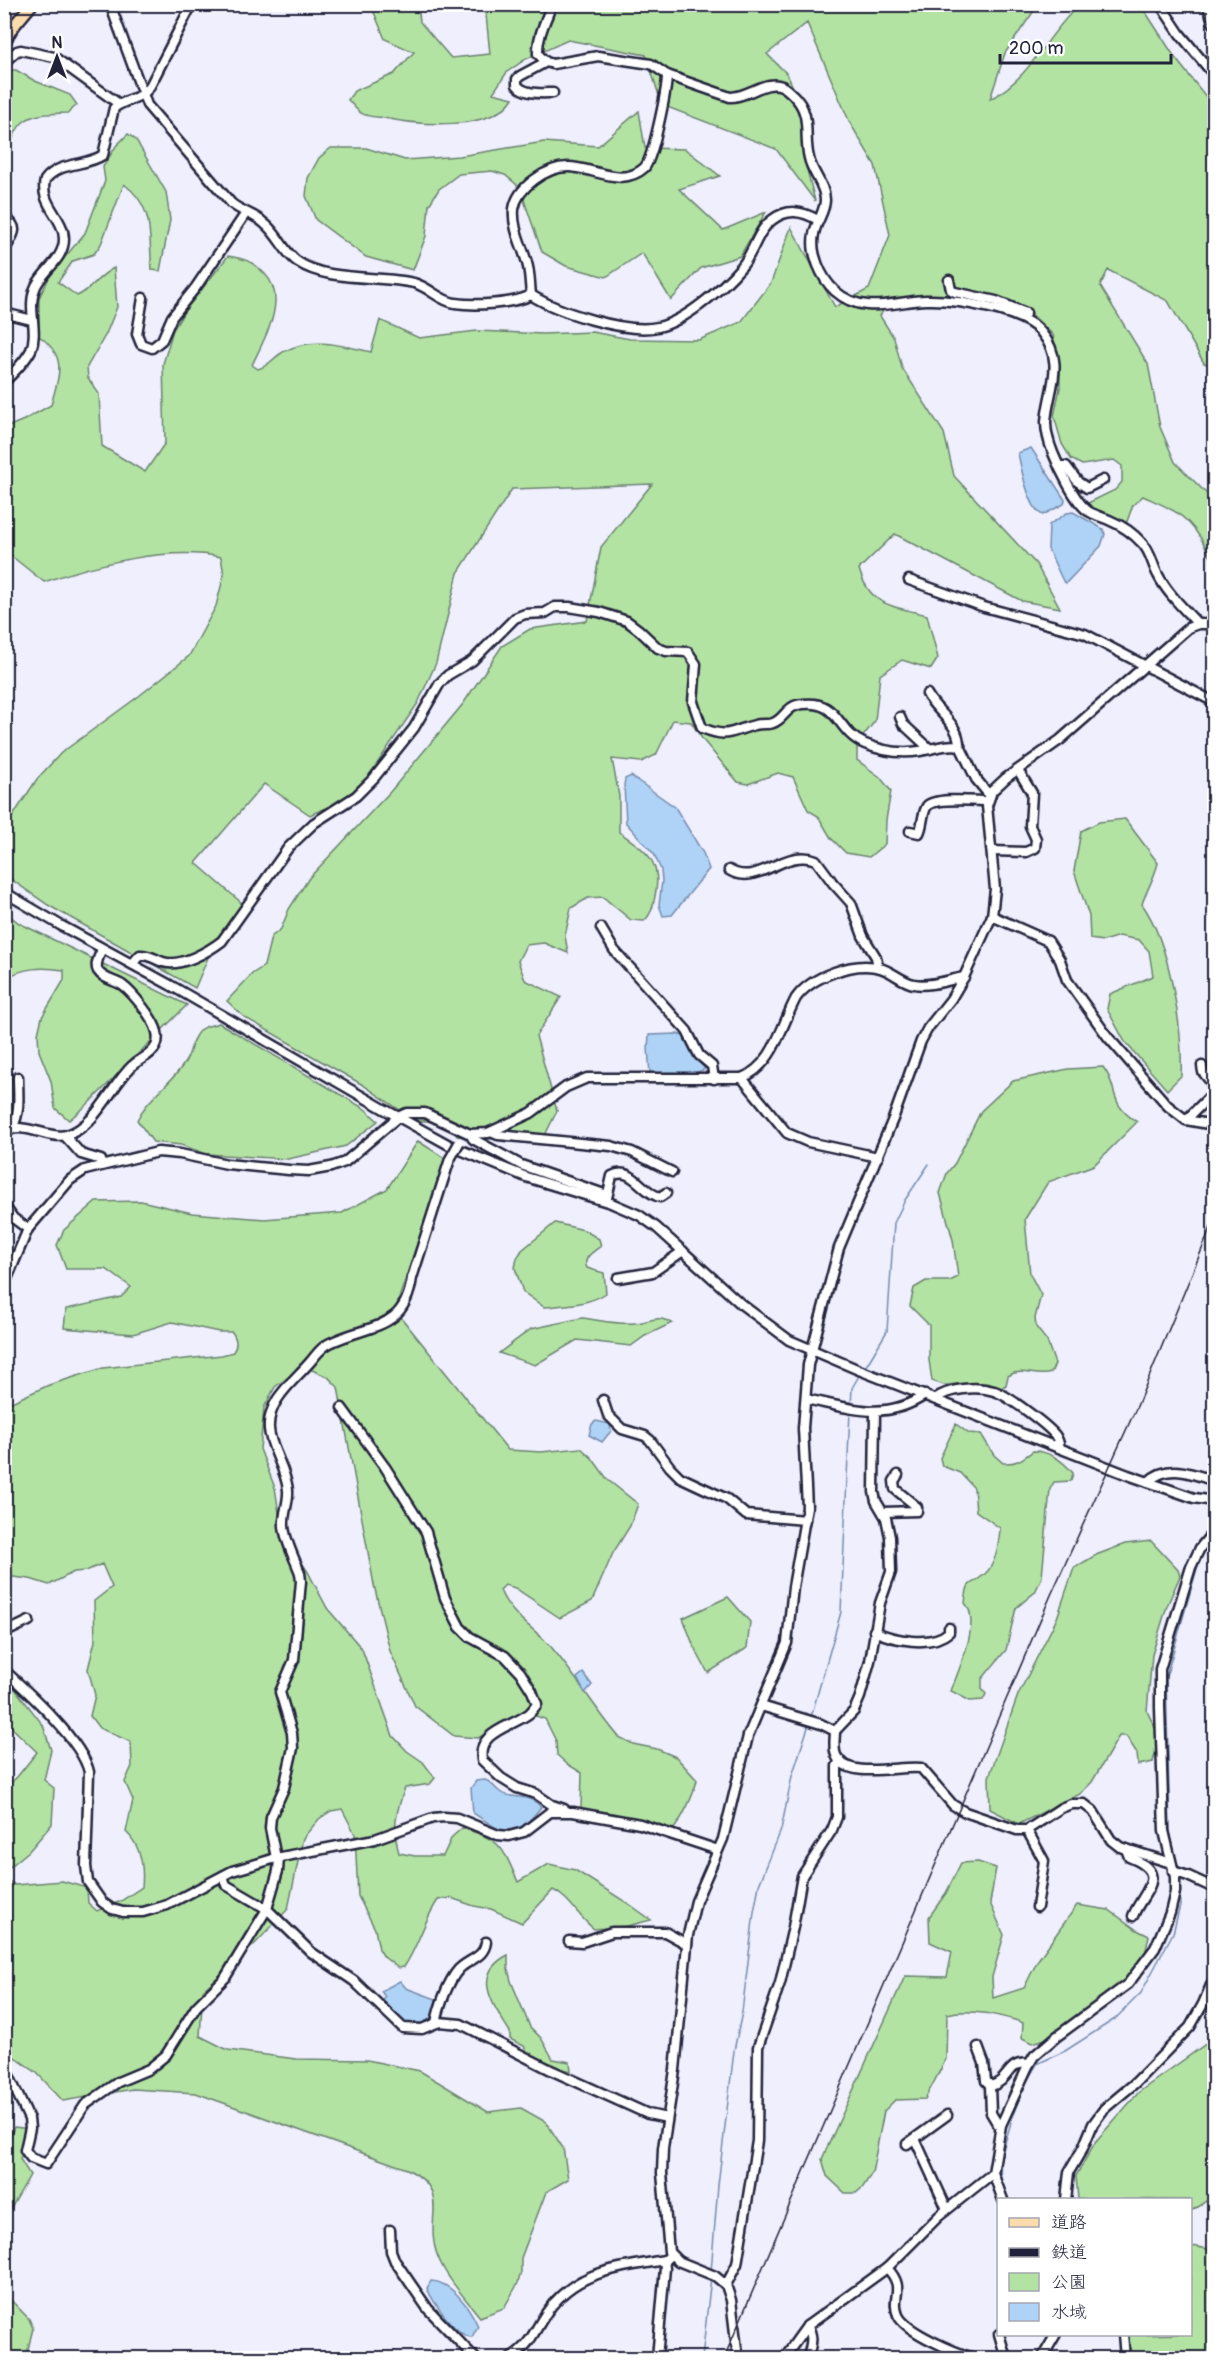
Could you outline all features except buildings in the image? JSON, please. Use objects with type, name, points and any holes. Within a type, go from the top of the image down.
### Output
[{"type":"main road","points":[[4,42],[32,4]]},
{"type":"street","points":[[110,4],[142,94],[153,113],[231,202],[263,222],[297,261],[315,270],[414,283],[453,303],[514,301],[531,295]]},
{"type":"street","points":[[4,381],[23,362],[32,348],[31,303],[33,293],[61,254],[64,242],[62,230],[46,200],[45,180],[55,170],[92,161],[103,155],[114,108],[142,94],[155,78],[192,4]]},
{"type":"street","points":[[546,62],[538,54],[538,48],[552,4]]},
{"type":"street","points":[[1160,4],[1180,34],[1215,75]]},
{"type":"street","points":[[1208,4],[1215,24]]},
{"type":"street","points":[[4,62],[21,50],[54,57],[119,104]]},
{"type":"street","points":[[553,93],[521,90],[517,85],[518,79],[546,62],[562,64],[598,56],[651,64],[667,75],[730,97],[738,97],[768,86],[783,86],[804,110],[809,159],[824,193],[824,208],[818,220],[813,246],[819,268],[836,292],[856,303],[878,306],[932,300],[984,307],[1019,316],[1035,326],[1052,348],[1054,384],[1046,421],[1047,435],[1059,466],[1078,499],[1088,511],[1112,521],[1143,543],[1164,585],[1198,624]]},
{"type":"street","points":[[531,295],[528,266],[515,223],[514,211],[522,189],[535,180],[565,167],[579,168],[611,177],[626,176],[644,168],[653,150],[667,75]]},
{"type":"street","points":[[531,295],[546,304],[580,316],[633,327],[657,327],[677,320],[707,299],[736,272],[748,258],[771,220],[786,212],[794,211],[818,220]]},
{"type":"street","points":[[143,298],[137,334],[141,344],[152,348],[162,340],[172,316],[201,279],[246,213]]},
{"type":"street","points":[[4,217],[14,224],[15,228],[4,251]]},
{"type":"street","points":[[949,280],[951,290],[954,292],[996,301],[1028,314],[1044,330],[1043,335]]},
{"type":"street","points":[[4,311],[32,320]]},
{"type":"street","points":[[1059,466],[1066,466],[1078,482],[1088,488],[1103,480]]},
{"type":"street","points":[[909,580],[984,607],[1084,634],[1215,702]]},
{"type":"street","points":[[132,964],[140,955],[151,956],[165,963],[191,958],[210,951],[222,941],[288,848],[314,823],[356,796],[374,778],[414,728],[440,682],[472,661],[514,618],[525,614],[545,613],[555,607],[599,612],[627,621],[658,648],[666,651],[687,651],[696,664],[693,702],[699,722],[702,728],[714,733],[729,734],[756,724],[774,723],[792,706],[819,704],[828,707],[851,736],[867,745],[903,752],[959,746]]},
{"type":"street","points":[[989,798],[995,787],[1051,747],[1188,628],[1198,624],[1215,624]]},
{"type":"street","points":[[657,2358],[668,2248],[662,2173],[687,1944],[696,1901],[718,1850],[732,1808],[748,1736],[787,1644],[807,1507],[803,1428],[811,1350],[839,1248],[878,1157],[921,1041],[964,977],[992,916],[995,889],[989,798],[976,779],[964,751],[959,746],[959,736],[950,722],[933,706],[927,694]]},
{"type":"street","points":[[900,717],[903,724],[930,749]]},
{"type":"street","points":[[992,851],[1026,852],[1035,848],[1036,839],[1030,826],[1032,794],[1018,770]]},
{"type":"street","points":[[910,831],[919,833],[926,807],[933,803],[989,798]]},
{"type":"street","points":[[729,870],[740,876],[753,876],[769,867],[797,859],[810,857],[816,860],[852,903],[864,936],[876,957],[878,968]]},
{"type":"street","points":[[4,892],[451,1146],[526,1177],[607,1198]]},
{"type":"street","points":[[992,916],[1048,941],[1060,960],[1067,980],[1108,1037],[1172,1110],[1186,1120],[1215,1125]]},
{"type":"street","points":[[601,928],[614,950],[687,1031],[699,1055],[712,1066],[714,1079]]},
{"type":"street","points":[[8,1130],[40,1130],[51,1136],[65,1136],[75,1132],[98,1112],[130,1068],[156,1047],[157,1031],[151,1018],[127,989],[105,977],[98,970],[97,964],[102,949]]},
{"type":"street","points":[[491,1132],[531,1113],[566,1087],[581,1080],[603,1077],[714,1079],[742,1078],[752,1074],[766,1060],[802,990],[831,973],[866,967],[878,968],[914,984],[927,984],[964,977]]},
{"type":"street","points":[[1202,1066],[1203,1072],[1215,1086]]},
{"type":"street","points":[[8,1130],[16,1121],[18,1077]]},
{"type":"street","points":[[742,1078],[787,1133],[808,1142],[878,1157]]},
{"type":"street","points":[[1186,1120],[1215,1092]]},
{"type":"street","points":[[4,1286],[27,1229],[76,1174],[102,1164],[164,1152],[227,1164],[289,1170],[317,1170],[345,1162],[398,1117],[412,1111],[419,1111],[467,1133],[473,1139],[510,1160],[607,1198],[639,1215],[763,1322],[789,1340],[1148,1482],[1194,1498],[1215,1501]]},
{"type":"street","points":[[4,2065],[29,2120],[30,2128],[25,2151],[31,2158],[46,2164],[85,2105],[118,2082],[149,2069],[166,2055],[196,2007],[225,1978],[267,1909],[278,1871],[278,1858],[270,1828],[271,1817],[284,1788],[293,1748],[292,1733],[280,1692],[294,1660],[301,1581],[284,1526],[289,1492],[285,1474],[268,1431],[270,1418],[285,1387],[322,1347],[372,1328],[403,1309],[410,1293],[412,1278],[450,1159],[459,1143],[467,1133],[491,1132],[622,1148],[672,1172]]},
{"type":"street","points":[[65,1136],[81,1154],[90,1159],[101,1160],[102,1164]]},
{"type":"street","points":[[607,1198],[612,1176],[619,1173],[631,1175],[638,1184],[658,1197],[666,1193]]},
{"type":"street","points":[[4,1205],[27,1229]]},
{"type":"street","points":[[618,1278],[653,1272],[683,1251]]},
{"type":"street","points":[[935,1399],[941,1394],[955,1390],[995,1391],[1023,1408],[1054,1434],[1060,1448]]},
{"type":"street","points":[[806,1399],[874,1412],[901,1407],[925,1395]]},
{"type":"street","points":[[603,1400],[608,1415],[622,1429],[645,1436],[650,1440],[680,1477],[727,1499],[746,1515],[805,1520]]},
{"type":"street","points":[[342,1408],[385,1467],[426,1532],[445,1598],[460,1627],[470,1636],[505,1656],[520,1672],[537,1704],[529,1714],[501,1728],[487,1740],[482,1748],[482,1760],[501,1778],[517,1788],[543,1797],[552,1805],[573,1812],[640,1824],[718,1850]]},
{"type":"street","points":[[874,1412],[874,1492],[890,1537],[891,1572],[880,1603],[870,1661],[860,1697],[854,1711],[835,1731],[836,1754],[840,1760],[858,1770],[921,1768],[956,1808],[1017,1830],[1027,1830],[1071,1804],[1084,1804],[1093,1811],[1111,1840],[1120,1847],[1172,1867],[1215,1888]]},
{"type":"street","points":[[1148,1482],[1163,1473],[1183,1470],[1215,1481]]},
{"type":"street","points":[[883,1512],[917,1511],[918,1507],[895,1489],[894,1481],[898,1475]]},
{"type":"street","points":[[1003,2198],[993,2173],[1000,2128],[1029,2064],[1034,2056],[1056,2037],[1110,1999],[1137,1975],[1155,1948],[1170,1913],[1175,1892],[1164,1831],[1160,1669],[1191,1567],[1200,1548],[1215,1531]]},
{"type":"street","points":[[4,1633],[29,1621]]},
{"type":"street","points":[[874,1631],[890,1638],[925,1640],[944,1636],[949,1632],[949,1628]]},
{"type":"street","points":[[4,1670],[27,1691],[65,1734],[87,1764],[89,1772],[87,1876],[92,1890],[102,1902],[117,1911],[143,1912],[167,1905],[232,1871],[278,1858],[375,1839],[433,1818],[457,1818],[498,1835],[509,1836],[525,1832],[550,1812],[573,1812]]},
{"type":"street","points":[[761,1706],[821,1724],[835,1731]]},
{"type":"street","points":[[726,2285],[739,2255],[757,2141],[758,2047],[780,1983],[802,1876],[832,1830],[837,1816],[837,1766],[840,1760]]},
{"type":"street","points":[[1027,1830],[1044,1861],[1037,1906]]},
{"type":"street","points":[[1126,1849],[1129,1857],[1145,1866],[1151,1877],[1149,1889],[1133,1916]]},
{"type":"street","points":[[223,1876],[226,1885],[267,1909],[311,1952],[354,1981],[403,2028],[422,2029],[436,2023],[448,2022],[461,2025],[553,2071],[648,2114],[667,2118]]},
{"type":"street","points":[[569,1941],[582,1942],[612,1932],[660,1931],[687,1944]]},
{"type":"street","points":[[436,2023],[454,1976],[464,1965],[482,1953],[486,1942]]},
{"type":"street","points":[[1066,2198],[1070,2172],[1093,2124],[1104,2109],[1135,2084],[1190,2027],[1215,1978]]},
{"type":"street","points":[[978,2047],[984,2063],[986,2081],[990,2086],[991,2113],[1000,2128]]},
{"type":"street","points":[[990,2086],[1002,2081],[1013,2065],[1021,2062],[1029,2064]]},
{"type":"street","points":[[947,2115],[911,2141],[947,2209]]},
{"type":"street","points":[[784,2358],[807,2326],[887,2268],[947,2209],[993,2173]]},
{"type":"street","points":[[390,2230],[391,2251],[395,2261],[428,2309],[475,2358]]},
{"type":"street","points":[[510,2358],[527,2346],[549,2309],[573,2285],[593,2275],[618,2267],[667,2258],[715,2276],[726,2285],[731,2301],[738,2358]]},
{"type":"street","points":[[887,2268],[897,2280],[899,2289],[897,2309],[898,2316],[903,2322],[914,2332],[974,2358]]},
{"type":"street","points":[[807,2326],[811,2332],[812,2342],[808,2358]]},
{"type":"street","points":[[1000,2336],[1006,2358]]},
{"type":"street","points":[[1040,2358],[1055,2336]]},
{"type":"street","points":[[1123,2336],[1125,2358]]},
{"type":"green space","points":[[371,5],[418,5],[420,22],[451,58],[490,54],[485,5],[1038,5],[1005,53],[990,99],[1005,90],[1028,68],[1057,29],[1079,5],[1141,5],[1176,59],[1207,98],[1214,92],[1214,366],[1204,363],[1168,301],[1108,270],[1100,286],[1148,364],[1160,427],[1175,462],[1214,501],[1214,562],[1200,537],[1188,522],[1175,512],[1143,496],[1133,505],[1126,524],[1084,505],[1115,490],[1122,482],[1122,466],[1114,460],[1082,465],[1071,459],[1062,444],[1054,416],[1060,388],[1060,365],[1053,335],[1023,306],[931,296],[894,298],[887,303],[880,316],[894,338],[902,368],[944,433],[954,476],[1036,564],[1060,608],[1022,601],[895,534],[859,569],[869,591],[876,598],[893,607],[927,615],[938,658],[931,669],[902,660],[880,675],[875,721],[857,744],[857,760],[880,777],[891,791],[885,844],[869,857],[846,853],[831,838],[818,816],[808,810],[793,777],[778,773],[748,784],[738,782],[691,722],[673,720],[656,755],[641,762],[612,759],[619,796],[619,832],[644,851],[654,865],[657,884],[655,896],[650,913],[644,921],[631,920],[603,897],[588,898],[571,908],[565,936],[568,953],[544,943],[526,945],[518,961],[525,980],[561,997],[536,1036],[557,1111],[541,1143],[457,1136],[446,1121],[416,1121],[363,1085],[244,1017],[227,1001],[252,974],[264,966],[271,937],[281,929],[289,909],[309,878],[390,792],[463,704],[502,646],[530,629],[587,621],[601,547],[652,484],[512,489],[458,573],[436,663],[418,703],[368,777],[343,800],[310,815],[264,784],[196,863],[244,905],[216,939],[195,988],[48,905],[5,875],[5,828],[37,779],[61,753],[189,656],[216,606],[224,575],[221,557],[178,554],[155,555],[108,563],[44,582],[5,551],[5,428],[51,405],[58,376],[58,359],[54,351],[39,336],[39,298],[51,274],[85,233],[105,181],[103,167],[116,146],[128,134],[136,140],[166,192],[170,220],[160,271],[152,270],[146,213],[134,193],[124,184],[101,244],[94,254],[73,261],[58,282],[77,296],[114,268],[117,307],[106,334],[87,367],[88,378],[99,394],[102,446],[145,472],[165,443],[163,364],[173,330],[184,312],[228,256],[256,266],[272,284],[275,295],[272,319],[252,365],[258,369],[266,366],[285,351],[306,344],[339,345],[371,352],[380,320],[419,338],[477,331],[543,334],[592,332],[630,339],[699,340],[741,322],[771,283],[791,227],[835,307],[869,289],[890,235],[875,165],[850,123],[807,23],[767,54],[787,74],[801,105],[803,154],[815,201],[776,149],[662,105],[646,55],[568,40],[526,59],[507,72],[493,93],[513,98],[503,109],[489,116],[472,121],[434,124],[398,121],[363,114],[348,100],[354,91],[394,74],[414,52],[385,39]]},
{"type":"green space","points":[[5,70],[16,70],[35,81],[70,95],[77,105],[68,113],[41,115],[25,121],[14,135],[5,160]]},
{"type":"green space","points":[[639,111],[645,148],[685,149],[720,176],[679,189],[723,230],[766,212],[740,256],[701,268],[671,300],[642,253],[606,277],[566,266],[542,252],[516,184],[505,175],[492,171],[459,174],[439,189],[429,205],[426,236],[413,270],[366,257],[316,220],[306,196],[308,178],[319,158],[331,148],[366,148],[405,160],[460,156],[544,142],[598,146]]},
{"type":"green space","points":[[1125,819],[1158,863],[1142,904],[1160,941],[1177,1011],[1181,1076],[1167,1090],[1125,1042],[1107,1009],[1110,994],[1153,976],[1149,951],[1139,940],[1119,936],[1103,941],[1090,939],[1089,916],[1074,871],[1081,831],[1099,822]]},
{"type":"green space","points":[[5,912],[19,923],[187,1005],[86,1106],[69,1120],[55,1108],[51,1081],[39,1051],[38,1034],[42,1017],[64,980],[64,970],[33,969],[19,972],[5,979]]},
{"type":"green space","points":[[219,1023],[365,1109],[378,1121],[346,1146],[288,1159],[207,1154],[181,1145],[153,1142],[137,1120],[147,1104],[180,1070],[198,1032]]},
{"type":"green space","points":[[1103,1067],[1121,1108],[1137,1122],[1094,1165],[1048,1182],[1025,1219],[1030,1274],[1041,1295],[1035,1318],[1036,1327],[1047,1341],[1055,1364],[1051,1373],[1013,1373],[1008,1376],[1006,1385],[1001,1388],[961,1384],[944,1385],[932,1381],[929,1360],[929,1325],[910,1306],[914,1288],[926,1281],[950,1281],[958,1277],[953,1240],[940,1193],[947,1173],[955,1163],[981,1111],[1013,1081],[1068,1069]]},
{"type":"green space","points":[[418,1141],[446,1159],[395,1310],[508,1450],[541,1452],[581,1448],[592,1458],[608,1480],[638,1504],[630,1526],[613,1553],[592,1601],[560,1618],[515,1588],[505,1585],[500,1590],[516,1614],[561,1659],[619,1737],[633,1744],[657,1749],[676,1757],[697,1780],[687,1807],[672,1831],[636,1820],[581,1809],[582,1773],[557,1755],[556,1741],[545,1719],[536,1716],[516,1717],[478,1738],[454,1736],[415,1706],[390,1651],[374,1585],[338,1387],[328,1377],[303,1366],[275,1387],[264,1408],[260,1449],[275,1488],[282,1532],[308,1572],[327,1608],[362,1649],[393,1736],[407,1751],[423,1762],[435,1778],[430,1784],[405,1788],[396,1820],[399,1853],[415,1856],[443,1856],[452,1837],[462,1828],[485,1837],[499,1846],[508,1859],[518,1882],[549,1864],[575,1870],[651,1920],[627,1926],[594,1929],[553,1890],[522,1923],[491,1909],[451,1898],[438,1900],[409,1959],[404,1967],[398,1968],[384,1957],[379,1949],[375,1929],[358,1896],[355,1834],[342,1809],[331,1811],[319,1819],[303,1838],[288,1909],[253,1946],[203,1990],[200,2036],[228,2050],[296,2059],[367,2060],[420,2071],[488,2112],[521,2108],[546,2122],[563,2148],[568,2179],[546,2192],[521,2258],[518,2283],[504,2308],[480,2317],[451,2281],[438,2257],[434,2243],[433,2197],[429,2187],[421,2178],[407,2169],[196,2093],[133,2089],[63,2101],[37,2073],[5,2050],[5,1879],[15,1885],[62,1881],[87,1888],[88,1903],[97,1911],[121,1901],[142,1887],[143,1879],[138,1850],[126,1832],[133,1800],[125,1782],[132,1766],[131,1742],[99,1728],[90,1716],[95,1695],[88,1669],[95,1641],[94,1601],[112,1587],[102,1564],[86,1571],[74,1572],[49,1585],[30,1579],[5,1576],[5,1405],[49,1385],[103,1368],[222,1355],[233,1352],[236,1344],[232,1332],[219,1332],[172,1322],[133,1334],[64,1328],[66,1309],[121,1297],[131,1287],[106,1269],[66,1269],[57,1245],[64,1230],[96,1202],[141,1201],[192,1213],[264,1219],[342,1213],[387,1189]]},
{"type":"green space","points":[[555,1223],[584,1230],[599,1239],[601,1246],[589,1255],[586,1264],[587,1268],[604,1273],[606,1293],[584,1302],[544,1307],[523,1292],[515,1268],[517,1258],[522,1250]]},
{"type":"green space","points":[[582,1318],[616,1323],[657,1319],[672,1323],[645,1336],[631,1346],[577,1340],[535,1365],[499,1353],[531,1329]]},
{"type":"green space","points":[[956,1424],[968,1433],[981,1434],[994,1455],[1003,1463],[1016,1462],[1033,1451],[1039,1451],[1065,1464],[1073,1473],[1071,1481],[1054,1482],[1050,1489],[1042,1577],[1035,1592],[1016,1608],[1006,1650],[982,1679],[982,1689],[986,1694],[983,1700],[970,1701],[951,1691],[970,1634],[970,1611],[965,1603],[967,1589],[992,1565],[998,1547],[1000,1528],[976,1511],[974,1488],[960,1473],[942,1466],[940,1458]]},
{"type":"green space","points":[[1151,1541],[1178,1570],[1180,1576],[1167,1606],[1152,1655],[1147,1711],[1159,1736],[1153,1762],[1138,1765],[1137,1753],[1126,1736],[1119,1736],[1092,1782],[1080,1794],[1019,1824],[990,1809],[989,1777],[1018,1695],[1057,1618],[1074,1568],[1096,1555],[1125,1544]]},
{"type":"green space","points":[[728,1597],[750,1622],[747,1648],[708,1673],[694,1647],[683,1618]]},
{"type":"green space","points":[[5,1676],[43,1725],[51,1750],[44,1780],[54,1788],[52,1824],[29,1851],[5,1871],[5,1788],[37,1752],[5,1721]]},
{"type":"green space","points":[[978,1862],[996,1868],[990,1903],[1004,1935],[992,1977],[993,1998],[1024,1988],[1038,1960],[1077,1905],[1109,1910],[1149,1936],[1144,1959],[1127,1983],[1045,2039],[1033,2043],[1022,2038],[1023,2023],[1015,2020],[975,2012],[947,2014],[946,2059],[925,2099],[895,2100],[884,2111],[872,2173],[856,2193],[845,2193],[827,2176],[822,2159],[905,1976],[947,1977],[952,1952],[930,1942],[929,1917],[946,1893],[961,1863]]},
{"type":"green space","points":[[508,1955],[511,1981],[530,2027],[541,2038],[553,2059],[570,2062],[571,2071],[542,2063],[529,2055],[524,2046],[510,2039],[510,2032],[492,2002],[488,1982],[490,1972],[496,1963]]},
{"type":"green space","points":[[1214,2038],[1214,2187],[1208,2200],[1192,2210],[1192,2198],[1078,2198],[1076,2176],[1096,2141],[1139,2092]]},
{"type":"green space","points":[[14,2127],[30,2129],[20,2159],[30,2175],[5,2219],[4,2152]]},
{"type":"green space","points":[[1192,2246],[1214,2250],[1214,2358],[1129,2358],[1129,2336],[1192,2336]]},
{"type":"green space","points":[[4,2293],[29,2319],[33,2328],[26,2358],[5,2358]]},
{"type":"water","points":[[1031,448],[1065,500],[1064,504],[1043,515],[1038,512],[1030,497],[1018,453]]},
{"type":"water","points":[[1073,512],[1103,529],[1105,534],[1101,546],[1066,583],[1048,549],[1049,525],[1067,513]]},
{"type":"water","points":[[631,776],[675,807],[703,853],[709,869],[672,915],[663,916],[659,905],[661,870],[654,854],[626,823],[624,785],[625,779]]},
{"type":"water","points":[[649,1035],[684,1036],[692,1053],[705,1069],[689,1076],[650,1074]]},
{"type":"water","points":[[596,1421],[610,1424],[611,1431],[602,1442],[589,1435],[592,1424]]},
{"type":"water","points":[[583,1673],[592,1685],[585,1693],[577,1678]]},
{"type":"water","points":[[485,1780],[500,1792],[532,1800],[541,1807],[516,1830],[510,1832],[494,1827],[473,1813],[471,1788],[476,1781]]},
{"type":"water","points":[[400,1981],[406,1988],[436,1999],[432,2016],[424,2023],[413,2025],[403,2022],[383,2001],[385,1997],[381,1991]]},
{"type":"water","points":[[431,2281],[453,2290],[465,2304],[478,2326],[472,2337],[460,2332],[434,2301],[427,2288]]},
{"type":"waterway","points":[[865,1368],[887,1331],[894,1223],[905,1200],[929,1164]]},
{"type":"waterway","points":[[851,1406],[852,1388],[860,1374]]},
{"type":"waterway","points":[[811,1717],[841,1612],[850,1411]]},
{"type":"waterway","points":[[1178,1870],[1170,1832],[1166,1677],[1200,1558],[1214,1539]]},
{"type":"waterway","points":[[711,2272],[718,2185],[734,2051],[742,2012],[754,1912],[759,1885],[781,1830],[792,1776],[809,1724]]},
{"type":"waterway","points":[[1008,2198],[1001,2180],[1000,2161],[1024,2086],[1037,2064],[1065,2051],[1115,2019],[1141,1993],[1173,1933],[1180,1906],[1179,1880]]},
{"type":"waterway","points":[[702,2358],[711,2277]]},
{"type":"waterway","points":[[1053,2347],[1060,2336]]},
{"type":"railway","points":[[724,2358],[1051,1595],[1138,1404],[1214,1220]]}]
